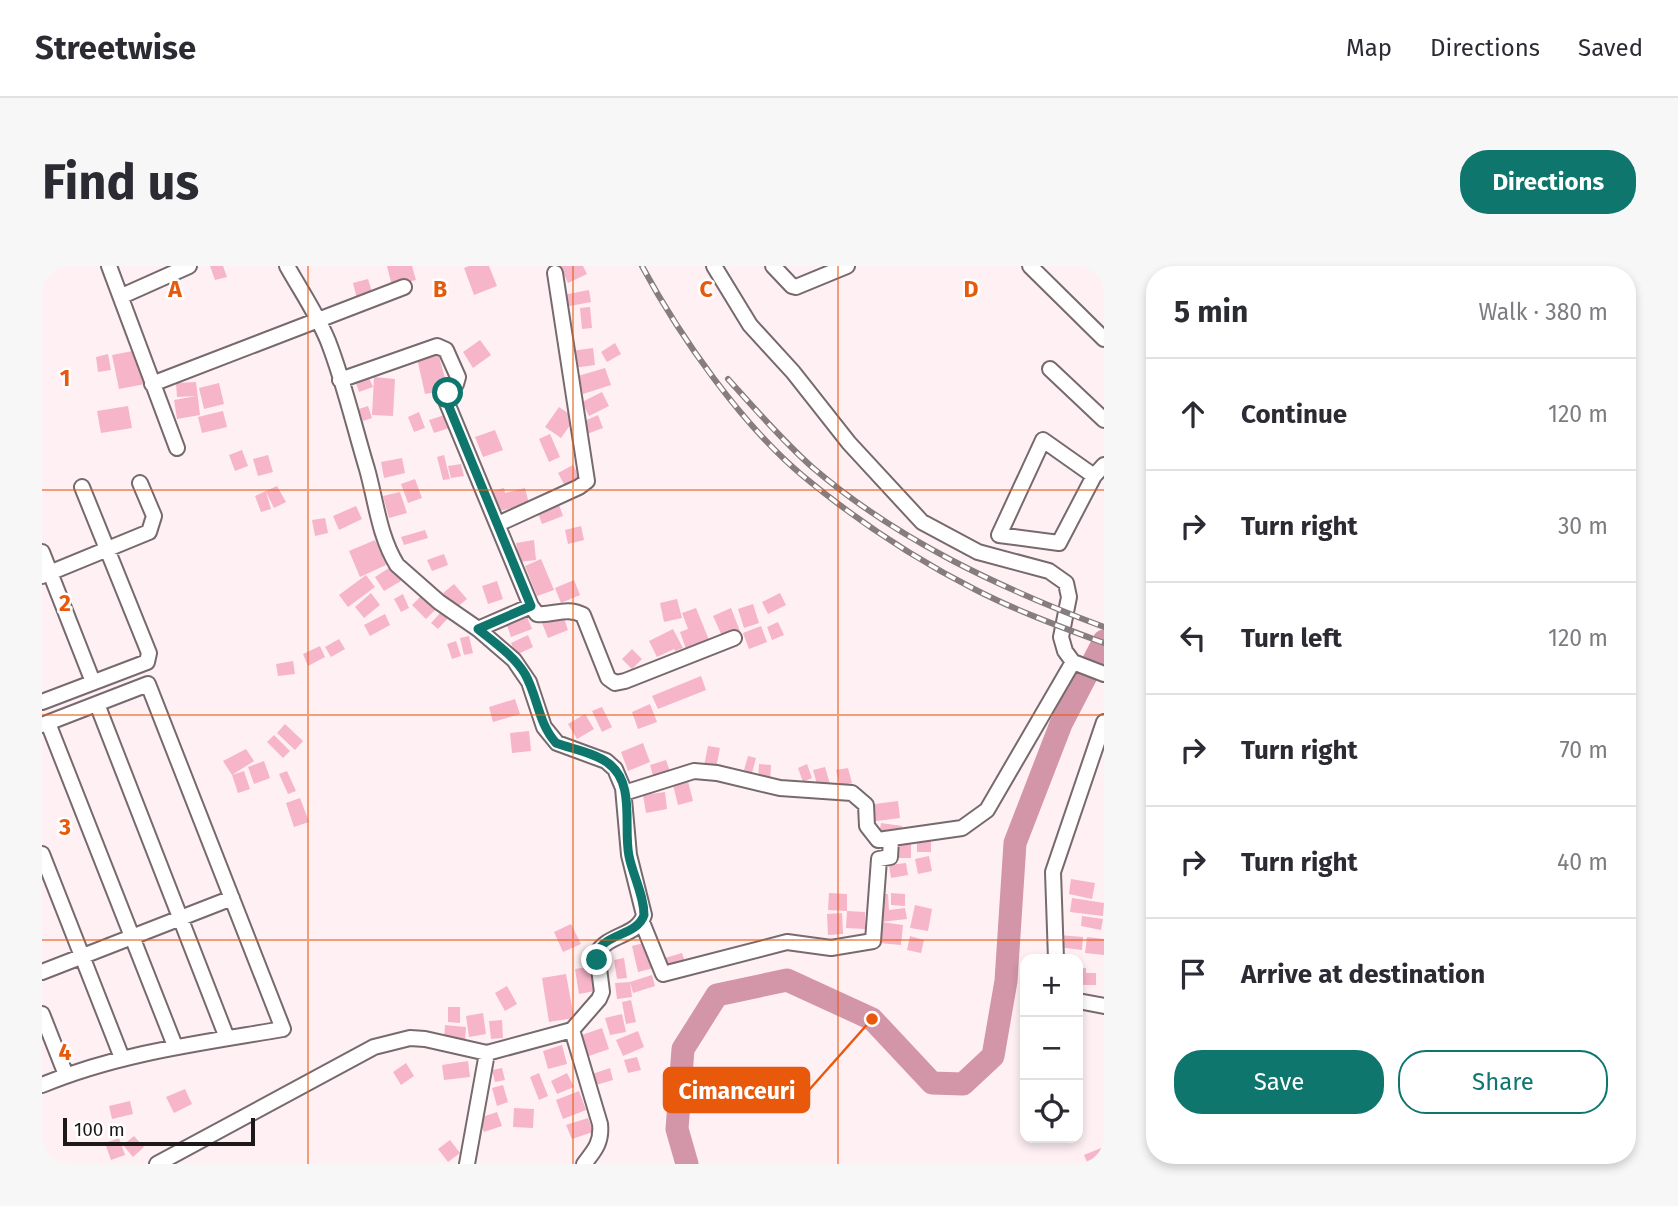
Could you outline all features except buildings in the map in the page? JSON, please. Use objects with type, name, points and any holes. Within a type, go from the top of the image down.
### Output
[{"type":"street","points":[[109,266],[177,448]]},
{"type":"street","points":[[122,296],[189,266]]},
{"type":"street","points":[[287,266],[318,319],[334,358],[381,526],[397,565],[439,602],[478,629],[514,660],[524,672],[544,727],[556,743],[606,761],[620,778],[624,793],[629,855],[644,910],[642,922],[663,974],[787,942],[831,948],[873,941],[879,859],[890,858],[891,839]]},
{"type":"street","points":[[715,266],[750,325],[793,372],[849,443],[922,522],[978,552],[1049,571],[1066,583],[1069,597],[1061,637],[1065,651],[1073,662],[1104,674]]},
{"type":"street","points":[[773,266],[796,287],[847,266]]},
{"type":"street","points":[[1030,266],[1104,339]]},
{"type":"street","points":[[498,524],[587,481],[555,273]]},
{"type":"street","points":[[152,384],[404,286]]},
{"type":"street","points":[[340,380],[442,347],[458,377],[446,397],[447,402],[531,606],[537,614],[542,615],[563,610],[583,615],[608,678],[615,683],[734,638]]},
{"type":"street","points":[[1050,369],[1104,420]]},
{"type":"street","points":[[1094,476],[1043,440],[999,535],[1059,543],[1094,476],[1104,465]]},
{"type":"street","points":[[46,574],[149,532],[154,516],[140,483]]},
{"type":"street","points":[[42,702],[147,662],[149,653],[82,487]]},
{"type":"street","points":[[42,552],[46,574],[93,682]]},
{"type":"street","points":[[478,629],[531,606]]},
{"type":"street","points":[[624,793],[694,771],[717,773],[780,788],[852,793],[866,805],[867,826],[878,840],[962,828],[987,810],[1073,662]]},
{"type":"street","points":[[42,1085],[122,1058],[174,1046],[283,1029],[148,684],[45,724],[174,1046]]},
{"type":"street","points":[[97,704],[227,1038]]},
{"type":"street","points":[[1056,954],[1053,872],[1104,724]]},
{"type":"street","points":[[42,854],[122,1058]]},
{"type":"street","points":[[42,972],[232,898]]},
{"type":"street","points":[[157,1164],[374,1047],[410,1038],[487,1053],[572,1030],[602,992],[597,953],[600,947],[642,922]]},
{"type":"street","points":[[1083,1002],[1104,1006]]},
{"type":"street","points":[[42,1014],[66,1075]]},
{"type":"street","points":[[572,1030],[600,1124],[601,1136],[598,1145],[584,1164]]},
{"type":"street","points":[[467,1164],[487,1053]]},
{"type":"waterway","points":[[687,1164],[677,1129],[683,1049],[717,995],[787,980],[872,1019],[932,1083],[963,1084],[993,1056],[1006,981],[1015,843],[1061,724],[1104,641]]},
{"type":"railway","points":[[642,266],[675,322],[735,406],[757,432],[803,476],[887,538],[953,578],[1023,612],[1104,643]]},
{"type":"railway","points":[[728,379],[812,467],[879,517],[951,560],[1026,596],[1104,627]]},
{"type":"place","name":"Cimanceuri","points":[[872,1019]]},
{"type":"route","points":[[448,393],[447,402],[531,606],[478,629],[524,672],[544,727],[556,743],[606,761],[615,769],[623,788],[629,855],[644,915],[642,922],[635,928],[600,947],[597,960]]}]
